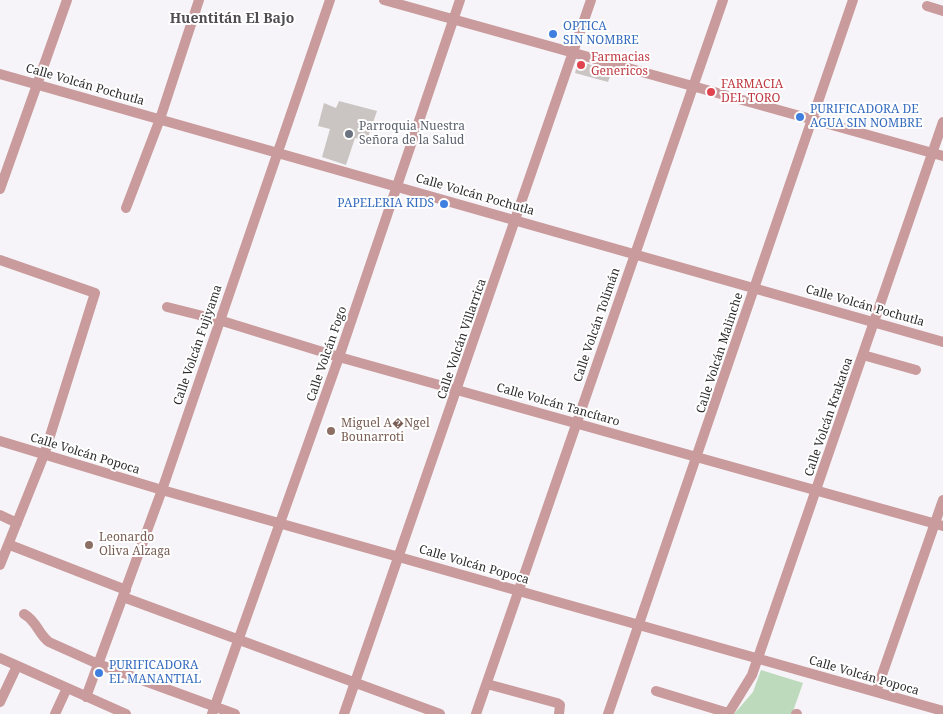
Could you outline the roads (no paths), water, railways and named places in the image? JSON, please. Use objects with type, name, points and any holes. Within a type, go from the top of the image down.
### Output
[{"type":"street","points":[[0,189],[67,0]]},
{"type":"street","points":[[126,208],[160,119],[199,0]]},
{"type":"street","name":"Calle Volcán Fujiyama","points":[[86,697],[162,490],[330,0]]},
{"type":"street","points":[[384,0],[943,156]]},
{"type":"street","name":"Calle Volcán Fogo","points":[[213,710],[339,357],[460,0]]},
{"type":"street","name":"Calle Volcán Villarrica","points":[[344,714],[400,557],[591,0]]},
{"type":"street","name":"Calle Volcán Tolimán","points":[[476,714],[723,0]]},
{"type":"street","name":"Calle Volcán Malinche","points":[[608,714],[698,458],[854,0]]},
{"type":"street","points":[[927,6],[943,11]]},
{"type":"street","name":"Calle Volcán Pochutla","points":[[0,74],[37,86],[279,151],[943,342]]},
{"type":"street","name":"Calle Volcán Krakatoa","points":[[728,714],[752,675],[758,659],[943,122]]},
{"type":"street","points":[[0,260],[95,293],[44,455],[10,545],[0,566]]},
{"type":"street","name":"Calle Volcán Tancítaro","points":[[167,307],[219,320],[339,357],[577,424],[939,524]]},
{"type":"street","points":[[863,355],[916,370]]},
{"type":"street","name":"Calle Volcán Popoca","points":[[0,441],[162,490],[943,711]]},
{"type":"street","points":[[876,692],[939,524],[943,500]]},
{"type":"street","points":[[0,516],[17,523]]},
{"type":"street","points":[[10,545],[124,594],[239,640],[440,714]]},
{"type":"street","points":[[24,614],[36,622],[43,637],[50,642],[98,664],[213,710],[235,714]]},
{"type":"street","points":[[0,658],[121,713]]},
{"type":"street","points":[[0,702],[17,666]]},
{"type":"street","points":[[487,684],[556,703],[560,705],[559,714]]},
{"type":"street","points":[[55,714],[67,688]]},
{"type":"street","points":[[656,691],[728,714]]},
{"type":"place","name":"OPTICA SIN NOMBRE","points":[[553,34]]},
{"type":"place","name":"Farmacias Genericos","points":[[581,65]]},
{"type":"place","name":"FARMACIA DEL TORO","points":[[711,92]]},
{"type":"place","name":"PURIFICADORA DE AGUA SIN NOMBRE","points":[[800,117]]},
{"type":"place","name":"Parroquia Nuestra Señora de la Salud","points":[[349,134]]},
{"type":"place","name":"PAPELERIA KIDS","points":[[444,204]]},
{"type":"place","name":"Miguel A�Ngel Bounarroti","points":[[331,431]]},
{"type":"place","name":"Leonardo Oliva Alzaga","points":[[89,545]]},
{"type":"place","name":"PURIFICADORA EL MANANTIAL","points":[[99,673]]},
{"type":"district","name":"Huentitán El Bajo","points":[[232,19]]}]
